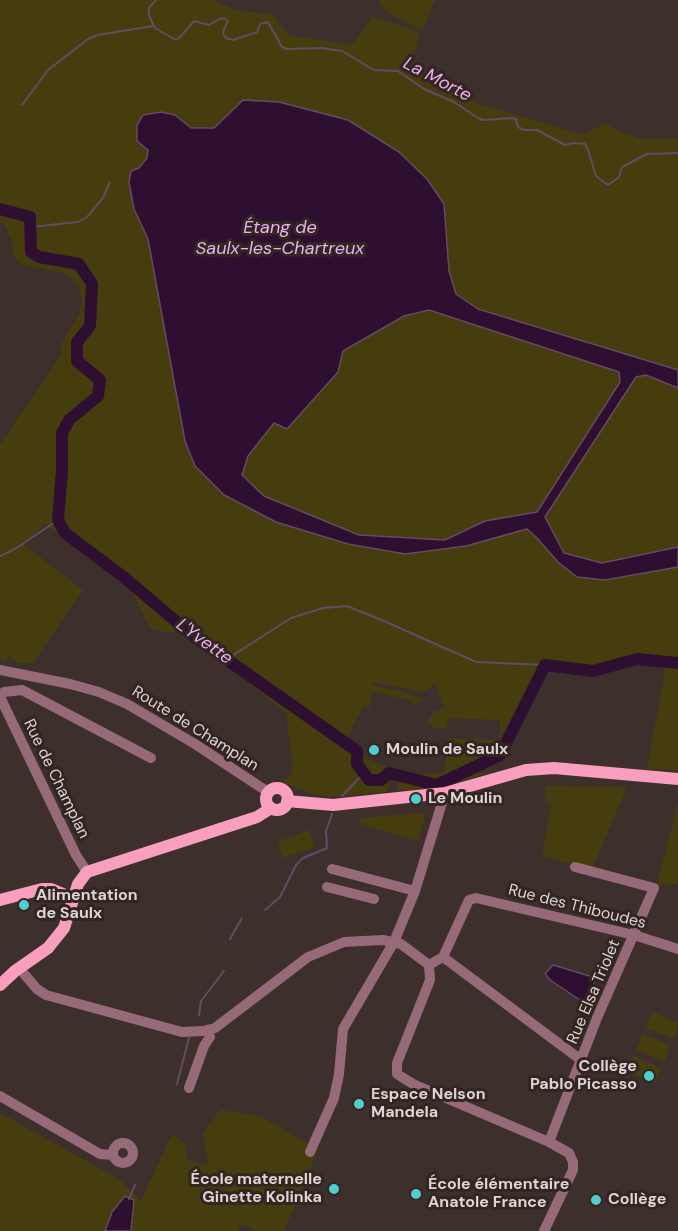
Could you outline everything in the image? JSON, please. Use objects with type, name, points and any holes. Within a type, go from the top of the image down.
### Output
[{"type":"main road","points":[[287,801],[333,805],[445,792],[526,770],[554,768],[678,778]]},
{"type":"main road","points":[[0,985],[19,968],[48,948],[64,928],[78,884],[87,872],[257,817],[271,808],[281,809],[287,801],[286,795],[279,788],[272,789],[267,794],[266,800],[271,808]]},
{"type":"main road","points":[[0,900],[42,889],[51,889],[73,898]]},
{"type":"street","name":"Route de Champlan","points":[[0,670],[70,684],[99,692],[127,704],[195,744],[258,785],[267,794]]},
{"type":"street","points":[[1,695],[22,690],[151,758]]},
{"type":"street","name":"Rue de Champlan","points":[[1,695],[76,855],[87,872]]},
{"type":"street","points":[[310,1152],[334,1098],[339,1074],[340,1038],[343,1029],[394,942],[415,891],[445,792]]},
{"type":"street","name":"Rue Elsa Triolet","points":[[549,1142],[597,1018],[654,888],[575,867]]},
{"type":"street","points":[[373,879],[371,898],[331,888],[335,869],[373,879],[415,891]]},
{"type":"street","name":"Rue des Thiboudes","points":[[443,957],[468,900],[476,898],[634,935],[678,949]]},
{"type":"street","points":[[19,968],[36,989],[46,995],[182,1032],[215,1028],[308,957],[344,942],[383,940],[401,944],[429,964],[430,980],[396,1066],[397,1074],[412,1084],[549,1142],[569,1154],[573,1162],[573,1170],[544,1231]]},
{"type":"street","points":[[429,964],[443,957],[581,1059]]},
{"type":"street","points":[[189,1088],[204,1046],[210,1037],[208,1030]]},
{"type":"street","points":[[0,1096],[100,1154],[113,1155]]},
{"type":"shaded area","points":[[0,0],[211,0],[239,11],[271,14],[288,35],[352,45],[372,17],[417,31],[419,35],[417,47],[405,66],[473,102],[583,135],[605,123],[641,139],[678,139],[678,770],[647,769],[666,665],[638,662],[594,674],[547,668],[530,705],[506,746],[476,773],[489,773],[439,788],[407,791],[407,789],[398,790],[399,771],[415,774],[445,773],[447,738],[500,740],[500,720],[448,718],[447,728],[433,728],[428,721],[434,711],[444,709],[435,684],[422,692],[373,682],[374,686],[422,698],[414,706],[413,701],[373,691],[369,708],[363,706],[344,745],[361,757],[394,769],[387,792],[325,797],[298,789],[282,781],[290,777],[293,768],[286,713],[195,639],[180,632],[151,629],[127,584],[105,564],[45,524],[24,545],[83,590],[33,663],[17,663],[9,656],[5,662],[0,660],[0,445],[61,355],[62,343],[79,314],[82,302],[80,288],[63,273],[21,264],[14,255],[12,242],[5,225],[0,223]]},
{"type":"shaded area","points":[[381,0],[435,0],[422,31],[392,15],[379,3]]},
{"type":"shaded area","points":[[545,786],[627,787],[592,869],[542,856],[551,806],[545,799]]},
{"type":"shaded area","points":[[678,802],[678,884],[657,885]]},
{"type":"shaded area","points":[[424,813],[418,841],[359,822],[361,818]]},
{"type":"shaded area","points":[[309,830],[315,847],[283,858],[277,842]]},
{"type":"shaded area","points":[[652,1012],[678,1023],[675,1039],[646,1028]]},
{"type":"shaded area","points":[[642,1034],[670,1045],[665,1061],[636,1050]]},
{"type":"shaded area","points":[[633,1056],[661,1068],[655,1083],[627,1072]]},
{"type":"shaded area","points":[[220,1110],[260,1116],[318,1149],[284,1231],[258,1231],[241,1224],[238,1231],[131,1231],[134,1201],[106,1223],[105,1231],[0,1231],[0,1113],[119,1179],[141,1201],[172,1134],[186,1145],[186,1160],[208,1165],[203,1134]]},
{"type":"water","name":"Étang de Saulx-les-Chartreux","points":[[243,100],[279,102],[348,120],[399,152],[427,179],[444,204],[449,271],[456,294],[478,309],[678,370],[678,388],[646,375],[636,377],[545,517],[564,553],[602,563],[678,547],[678,567],[605,580],[577,577],[558,562],[527,529],[466,546],[405,554],[348,544],[276,522],[224,495],[195,466],[185,441],[148,239],[134,209],[129,182],[131,171],[139,168],[147,158],[148,150],[137,141],[137,125],[143,115],[161,112],[175,115],[191,128],[214,128]],"holes":[[[429,310],[619,372],[620,382],[537,512],[485,521],[445,540],[359,535],[264,496],[242,475],[248,456],[274,423],[287,429],[338,372],[343,351],[404,316]]]},
{"type":"water","points":[[553,965],[593,977],[594,983],[589,1004],[550,980],[545,974]]},
{"type":"water","points":[[125,1196],[134,1200],[131,1231],[105,1231],[112,1212]]},
{"type":"waterway","name":"La Morte","points":[[156,0],[149,8],[149,16],[155,28],[176,40],[194,21],[209,25],[221,18],[225,19],[228,21],[223,34],[226,38],[233,40],[257,32],[260,24],[268,22],[282,47],[287,49],[321,48],[342,51],[374,70],[398,71],[424,89],[454,102],[483,120],[512,118],[516,119],[518,127],[524,130],[537,130],[565,145],[585,144],[596,176],[608,185],[619,177],[622,167],[647,154],[678,153]]},
{"type":"waterway","points":[[22,105],[48,70],[88,39],[98,35],[153,26]]},
{"type":"waterway","points":[[31,227],[78,222],[87,217],[103,198],[110,182]]},
{"type":"waterway","name":"L'Yvette","points":[[0,209],[30,217],[31,252],[39,257],[79,264],[92,284],[90,326],[77,342],[77,361],[100,380],[98,396],[69,420],[62,433],[58,520],[65,533],[125,578],[192,635],[357,751],[357,764],[369,780],[381,780],[389,773],[437,785],[500,755],[545,665],[593,671],[637,659],[678,663]]},
{"type":"waterway","points":[[0,556],[15,549],[58,520]]},
{"type":"waterway","points":[[227,659],[291,618],[323,608],[347,606],[476,662],[545,665]]},
{"type":"waterway","points":[[342,796],[363,774]]},
{"type":"waterway","points":[[265,910],[280,897],[296,865],[303,858],[327,848],[326,831],[332,814]]},
{"type":"waterway","points":[[230,939],[242,918]]},
{"type":"waterway","points":[[199,1015],[201,1001],[224,971]]},
{"type":"waterway","points":[[177,1084],[189,1038]]},
{"type":"waterway","points":[[129,1199],[135,1185]]},
{"type":"place","name":"Moulin de Saulx","points":[[374,750]]},
{"type":"place","name":"Le Moulin","points":[[416,799]]},
{"type":"place","name":"Alimentation de Saulx","points":[[24,905]]},
{"type":"place","name":"Collège Pablo Picasso","points":[[649,1076]]},
{"type":"place","name":"Espace Nelson Mandela","points":[[359,1104]]},
{"type":"place","name":"École maternelle Ginette Kolinka","points":[[334,1189]]},
{"type":"place","name":"École élémentaire Anatole France","points":[[416,1194]]},
{"type":"place","name":"Collège","points":[[596,1200]]}]
